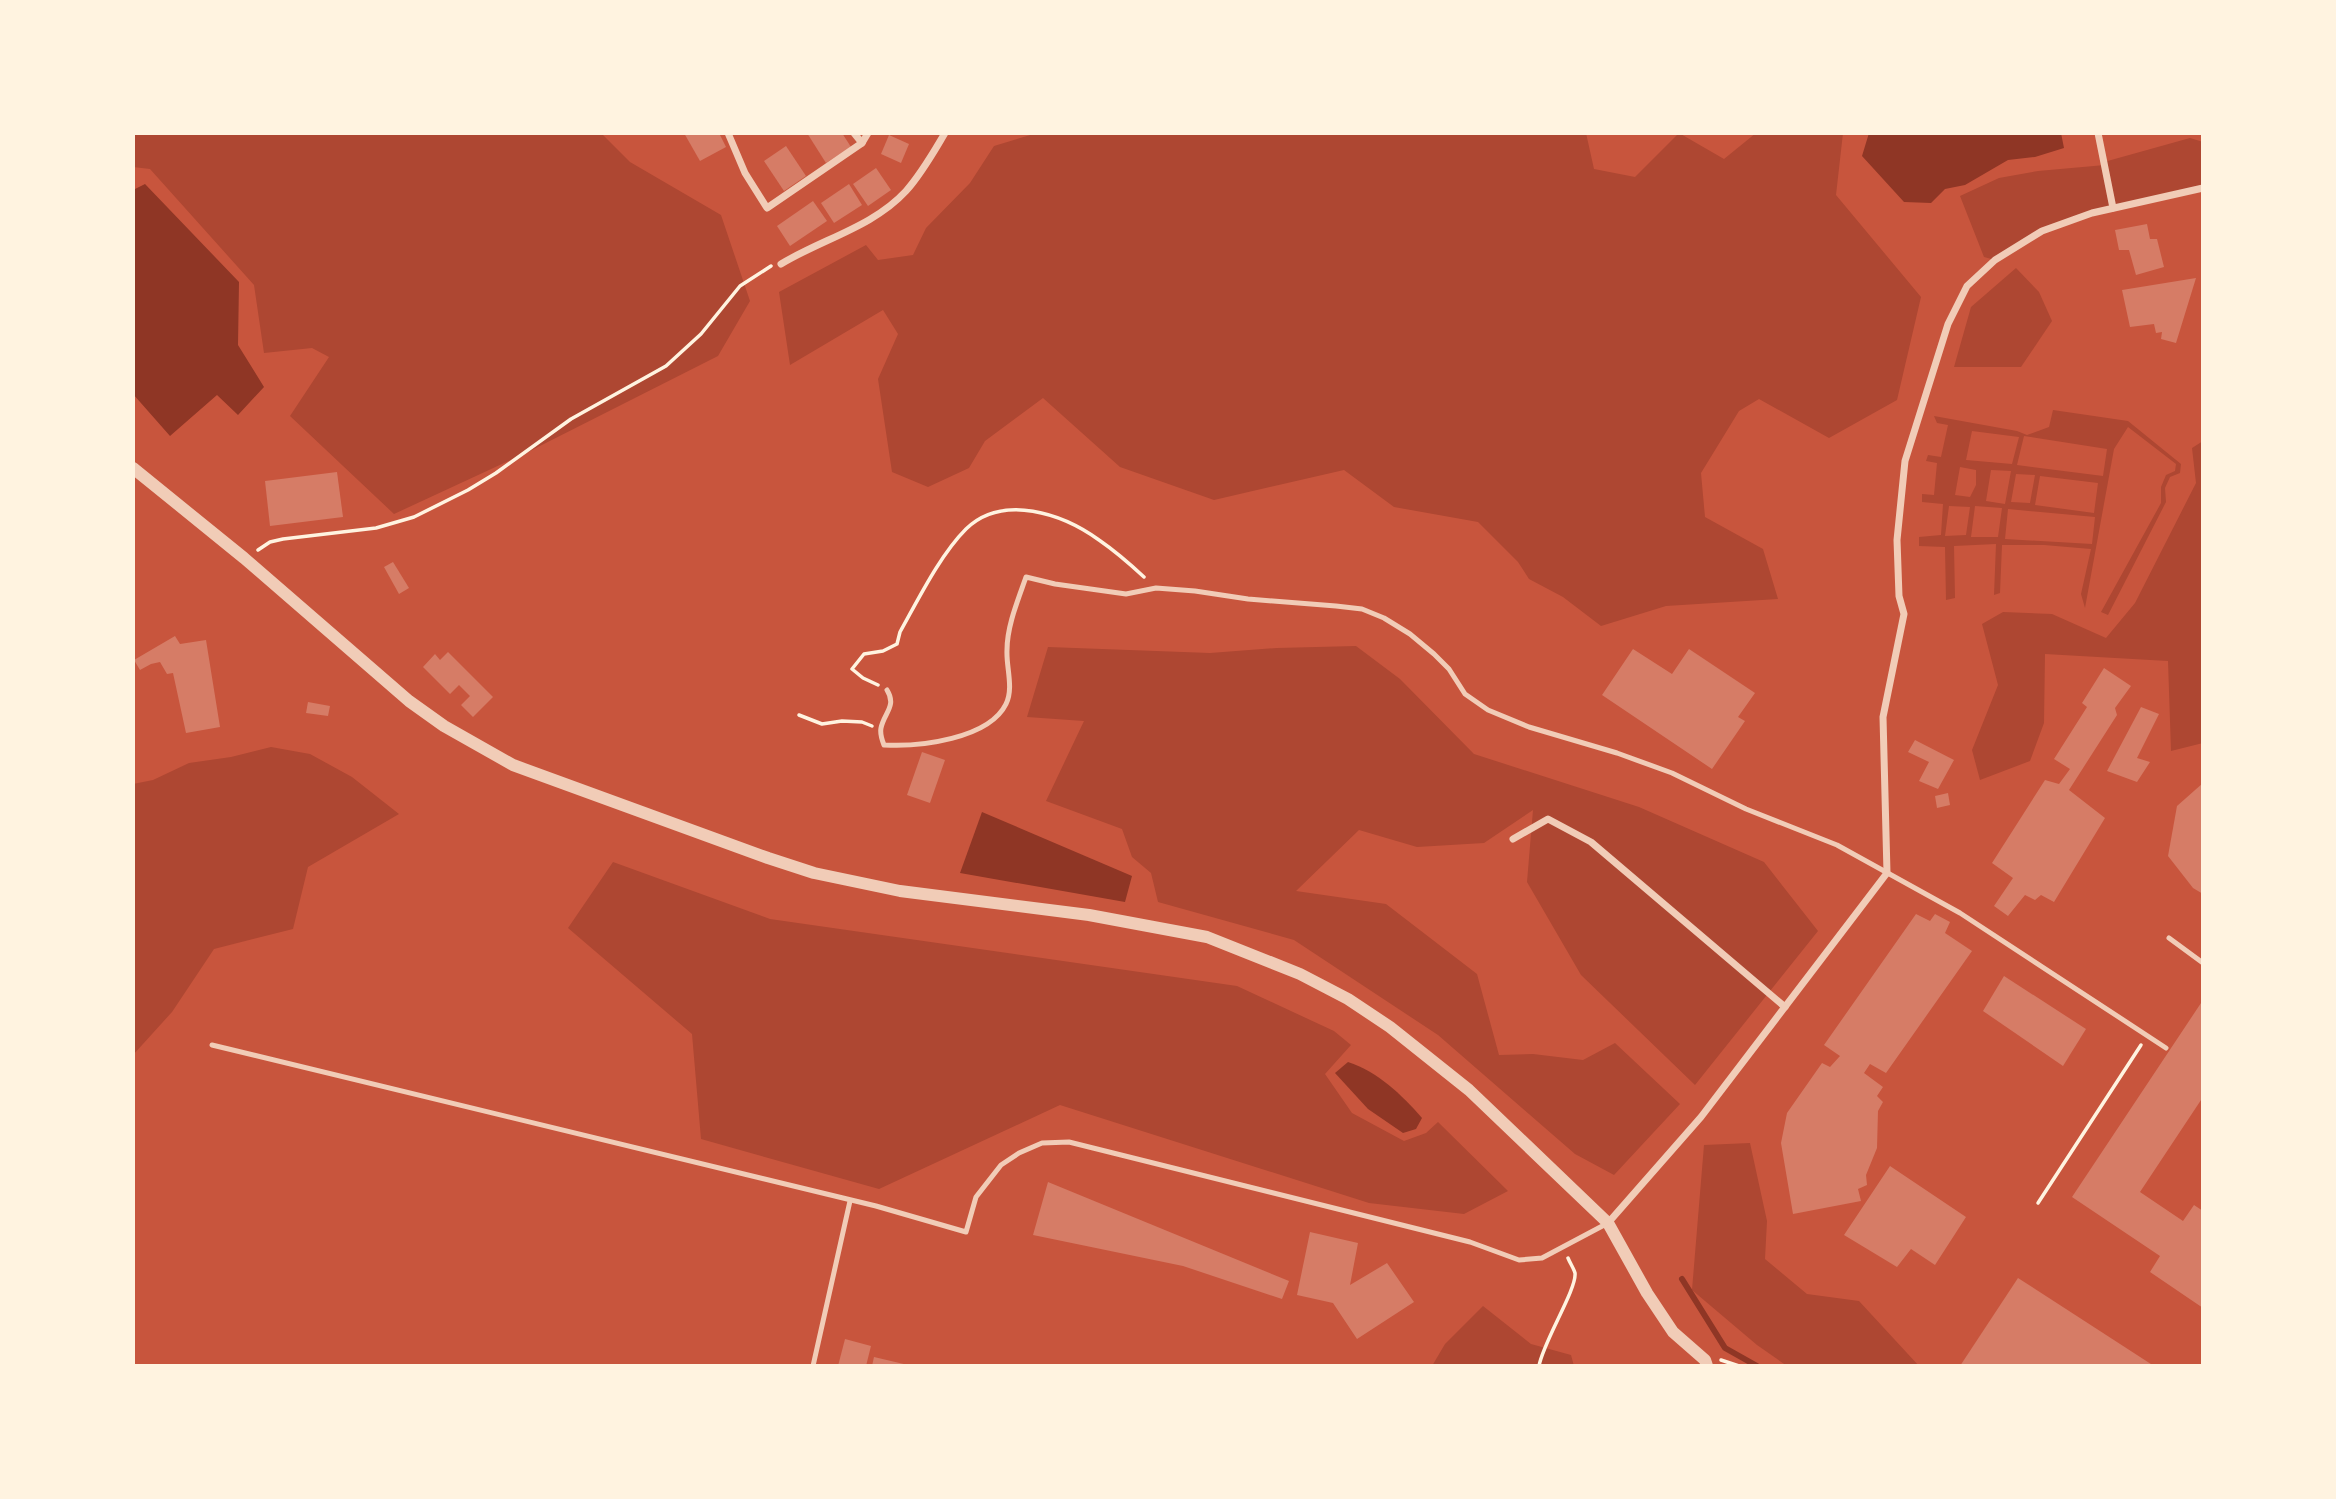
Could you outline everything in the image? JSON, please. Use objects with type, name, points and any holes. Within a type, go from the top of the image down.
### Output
[{"type":"street","points":[[728,133],[745,173],[767,208],[862,143],[868,133]]},
{"type":"street","points":[[854,133],[862,143]]},
{"type":"street","points":[[781,264],[804,250],[859,226],[883,211],[904,193],[921,172],[945,133]]},
{"type":"street","points":[[2098,133],[2113,208]]},
{"type":"street","points":[[1608,1223],[1702,1117],[1888,873],[1883,717],[1904,614],[1899,596],[1897,540],[1905,461],[1948,324],[1967,286],[1995,260],[2042,231],[2092,212],[2203,188]]},
{"type":"street","points":[[133,468],[244,558],[409,701],[481,748],[513,765],[814,873],[900,891],[1089,915],[1207,937],[1300,974],[1348,999],[1427,1056],[1512,1129],[1608,1223],[1647,1293],[1673,1332],[1705,1360],[1707,1366]]},
{"type":"street","points":[[1513,839],[1548,819],[1591,842],[1786,1007]]},
{"type":"lane","points":[[887,690],[891,697],[890,710],[880,729],[884,745],[895,746],[969,734],[993,722],[1007,702],[1009,678],[1006,650],[1026,577],[1126,594],[1156,588],[1362,609],[1384,618],[1410,634],[1449,669],[1465,694],[1488,710],[1529,727],[1617,753],[1672,773],[1746,809],[1837,845],[1959,913],[2166,1048]]},
{"type":"lane","points":[[2169,938],[2203,963]]},
{"type":"lane","points":[[212,1045],[876,1206],[966,1232],[976,1198],[1001,1165],[1042,1143],[1069,1142],[1470,1242],[1519,1260],[1542,1258],[1608,1223]]},
{"type":"lane","points":[[813,1366],[850,1201]]},
{"type":"path","points":[[244,558],[270,542],[376,528],[414,517],[468,490],[571,419],[666,366],[695,341],[740,286],[779,261],[781,264]]},
{"type":"path","points":[[887,690],[852,669],[864,653],[883,651],[897,644],[900,632],[952,545],[969,527],[1000,511],[1031,511],[1076,527],[1098,538],[1156,588]]},
{"type":"path","points":[[799,715],[822,724],[862,722],[880,729]]},
{"type":"path","points":[[2038,1203],[2148,1035]]},
{"type":"path","points":[[1539,1366],[1553,1326],[1574,1286],[1575,1273],[1563,1248]]},
{"type":"shaded area","points":[[133,133],[601,133],[630,162],[721,215],[750,301],[718,356],[530,451],[394,514],[290,416],[329,357],[312,348],[264,353],[254,285],[150,169],[133,167]]},
{"type":"shaded area","points":[[1037,133],[1586,133],[1594,169],[1635,177],[1679,133],[1724,159],[1756,133],[1843,133],[1836,195],[1921,297],[1897,400],[1829,438],[1759,399],[1739,411],[1701,473],[1705,517],[1763,549],[1778,599],[1666,606],[1601,626],[1563,597],[1529,579],[1518,562],[1478,522],[1394,507],[1344,470],[1214,500],[1120,467],[1043,398],[985,441],[969,468],[928,487],[892,472],[878,379],[898,334],[883,310],[790,365],[779,292],[866,245],[878,260],[913,255],[926,228],[970,183],[994,146]]},
{"type":"shaded area","points":[[1869,133],[2061,133],[2064,148],[2035,157],[2008,160],[1965,185],[1945,189],[1931,203],[1904,202],[1862,156]]},
{"type":"shaded area","points":[[2190,138],[2203,142],[2203,188],[2092,213],[2042,231],[1995,260],[1984,257],[1960,196],[1999,178],[2038,171],[2105,165],[2104,162]]},
{"type":"shaded area","points":[[145,184],[239,282],[238,345],[264,387],[238,415],[217,395],[170,436],[133,394],[133,190]]},
{"type":"shaded area","points":[[2016,268],[2039,292],[2052,321],[2021,367],[1954,367],[1971,307]]},
{"type":"shaded area","points":[[2053,410],[2128,421],[2181,464],[2180,473],[2170,477],[2165,488],[2166,502],[2108,615],[2101,612],[2161,503],[2161,487],[2166,475],[2175,471],[2176,464],[2128,427],[2114,449],[2085,608],[2081,594],[2091,549],[2044,545],[2002,545],[2000,593],[1994,595],[1996,544],[1954,546],[1955,598],[1946,600],[1945,547],[1919,546],[1919,537],[1941,535],[1943,504],[1922,502],[1922,494],[1934,495],[1937,463],[1926,461],[1928,455],[1941,457],[1948,425],[1937,423],[1934,416],[2027,435],[2049,427]],"holes":[[[1972,431],[2019,437],[2012,464],[1966,460]],[[2024,436],[2107,449],[2103,476],[2017,465]],[[1960,467],[1976,470],[1976,485],[1970,497],[1955,495]],[[1991,470],[2011,471],[2005,504],[1986,501]],[[2016,474],[2035,475],[2030,503],[2011,502]],[[2040,476],[2098,483],[2094,513],[2035,505]],[[1949,506],[1970,507],[1966,535],[1945,536]],[[1975,506],[2002,508],[1998,537],[1971,537]],[[2008,509],[2095,517],[2092,544],[2005,539]]]},
{"type":"shaded area","points":[[2203,441],[2203,743],[2171,751],[2168,661],[2045,654],[2044,723],[2030,761],[1980,780],[1972,750],[1998,685],[1982,624],[2003,612],[2052,614],[2106,638],[2135,603],[2196,483],[2192,448]]},
{"type":"shaded area","points":[[1356,646],[1400,679],[1474,754],[1639,807],[1764,862],[1818,931],[1695,1085],[1581,975],[1527,882],[1533,810],[1484,843],[1417,847],[1359,830],[1296,891],[1386,904],[1477,974],[1499,1055],[1533,1054],[1583,1060],[1615,1043],[1680,1104],[1614,1175],[1575,1154],[1438,1035],[1294,940],[1158,902],[1151,873],[1132,857],[1122,829],[1046,801],[1084,721],[1027,717],[1048,647],[1210,653]]},
{"type":"shaded area","points":[[271,747],[310,754],[352,777],[399,814],[308,867],[293,929],[214,949],[172,1012],[133,1055],[133,784],[153,780],[189,763],[231,757]]},
{"type":"shaded area","points":[[982,812],[1132,876],[1125,902],[960,873]]},
{"type":"shaded area","points":[[613,862],[770,919],[1237,986],[1334,1031],[1351,1045],[1325,1074],[1352,1113],[1404,1141],[1426,1133],[1438,1122],[1508,1191],[1464,1214],[1369,1203],[1060,1105],[879,1189],[701,1139],[692,1034],[568,928]]},
{"type":"shaded area","points":[[1348,1062],[1379,1078],[1406,1101],[1422,1118],[1416,1129],[1403,1133],[1368,1109],[1335,1073]]},
{"type":"shaded area","points":[[1750,1143],[1767,1221],[1765,1259],[1807,1294],[1859,1301],[1919,1366],[1787,1366],[1757,1345],[1692,1290],[1704,1145]]},
{"type":"shaded area","points":[[1483,1306],[1531,1344],[1571,1355],[1574,1366],[1432,1366],[1445,1344]]},
{"type":"building","points":[[684,133],[719,133],[726,147],[700,161]]},
{"type":"building","points":[[807,133],[842,133],[851,147],[826,163]]},
{"type":"building","points":[[889,135],[909,144],[901,163],[881,154]]},
{"type":"building","points":[[786,146],[806,176],[784,191],[764,161]]},
{"type":"building","points":[[876,168],[891,190],[868,206],[853,184]]},
{"type":"building","points":[[849,184],[862,205],[834,223],[821,203]]},
{"type":"building","points":[[813,201],[827,221],[790,246],[777,226]]},
{"type":"building","points":[[2147,224],[2150,239],[2157,239],[2164,267],[2136,275],[2129,250],[2119,250],[2115,230]]},
{"type":"building","points":[[2196,278],[2176,343],[2161,339],[2162,332],[2156,333],[2154,324],[2130,327],[2122,290]]},
{"type":"building","points":[[337,472],[343,517],[270,526],[265,481]]},
{"type":"building","points":[[393,562],[409,588],[399,594],[384,567]]},
{"type":"building","points":[[175,636],[180,644],[206,640],[220,727],[186,733],[173,673],[167,674],[160,662],[140,670],[134,660]]},
{"type":"building","points":[[1633,649],[1672,674],[1689,649],[1755,693],[1738,717],[1745,721],[1712,769],[1602,695]]},
{"type":"building","points":[[448,652],[493,697],[473,717],[461,705],[470,696],[459,685],[450,694],[423,667],[435,654],[440,660]]},
{"type":"building","points":[[2104,668],[2131,686],[2115,708],[2117,715],[2069,790],[2105,818],[2054,902],[2041,895],[2035,900],[2025,895],[2008,916],[1994,906],[2013,878],[1992,863],[2045,780],[2059,784],[2070,769],[2054,759],[2087,707],[2082,703]]},
{"type":"building","points":[[308,702],[330,706],[328,716],[306,713]]},
{"type":"building","points":[[2141,707],[2159,714],[2137,758],[2150,762],[2137,782],[2107,771]]},
{"type":"building","points":[[1915,740],[1954,760],[1938,789],[1919,781],[1929,762],[1908,752]]},
{"type":"building","points":[[922,752],[945,760],[930,803],[907,795]]},
{"type":"building","points":[[2203,783],[2203,894],[2193,888],[2168,856],[2177,806]]},
{"type":"building","points":[[1948,793],[1950,805],[1937,808],[1935,796]]},
{"type":"building","points":[[1916,914],[1930,921],[1935,914],[1950,922],[1945,933],[1972,951],[1886,1073],[1870,1064],[1864,1073],[1883,1087],[1877,1096],[1883,1102],[1878,1111],[1877,1148],[1866,1175],[1867,1185],[1858,1189],[1861,1201],[1793,1214],[1781,1143],[1787,1113],[1822,1063],[1830,1067],[1840,1056],[1824,1045]]},
{"type":"building","points":[[2004,976],[2086,1029],[2063,1066],[1983,1011]]},
{"type":"building","points":[[2203,1000],[2203,1097],[2140,1192],[2183,1221],[2194,1205],[2203,1211],[2203,1308],[2150,1272],[2160,1256],[2072,1197]]},
{"type":"building","points":[[1890,1166],[1966,1217],[1935,1265],[1911,1249],[1897,1267],[1844,1235]]},
{"type":"building","points":[[1048,1182],[1289,1281],[1282,1299],[1183,1266],[1033,1235]]},
{"type":"building","points":[[1310,1232],[1358,1243],[1350,1285],[1387,1263],[1414,1302],[1357,1339],[1333,1303],[1297,1295]]},
{"type":"building","points":[[2018,1278],[2154,1366],[1960,1366]]},
{"type":"building","points":[[845,1339],[871,1346],[866,1366],[838,1366]]},
{"type":"building","points":[[874,1357],[908,1365],[908,1366],[872,1366]]},
{"type":"waterway","points":[[1682,1279],[1725,1348],[1757,1366]]}]
